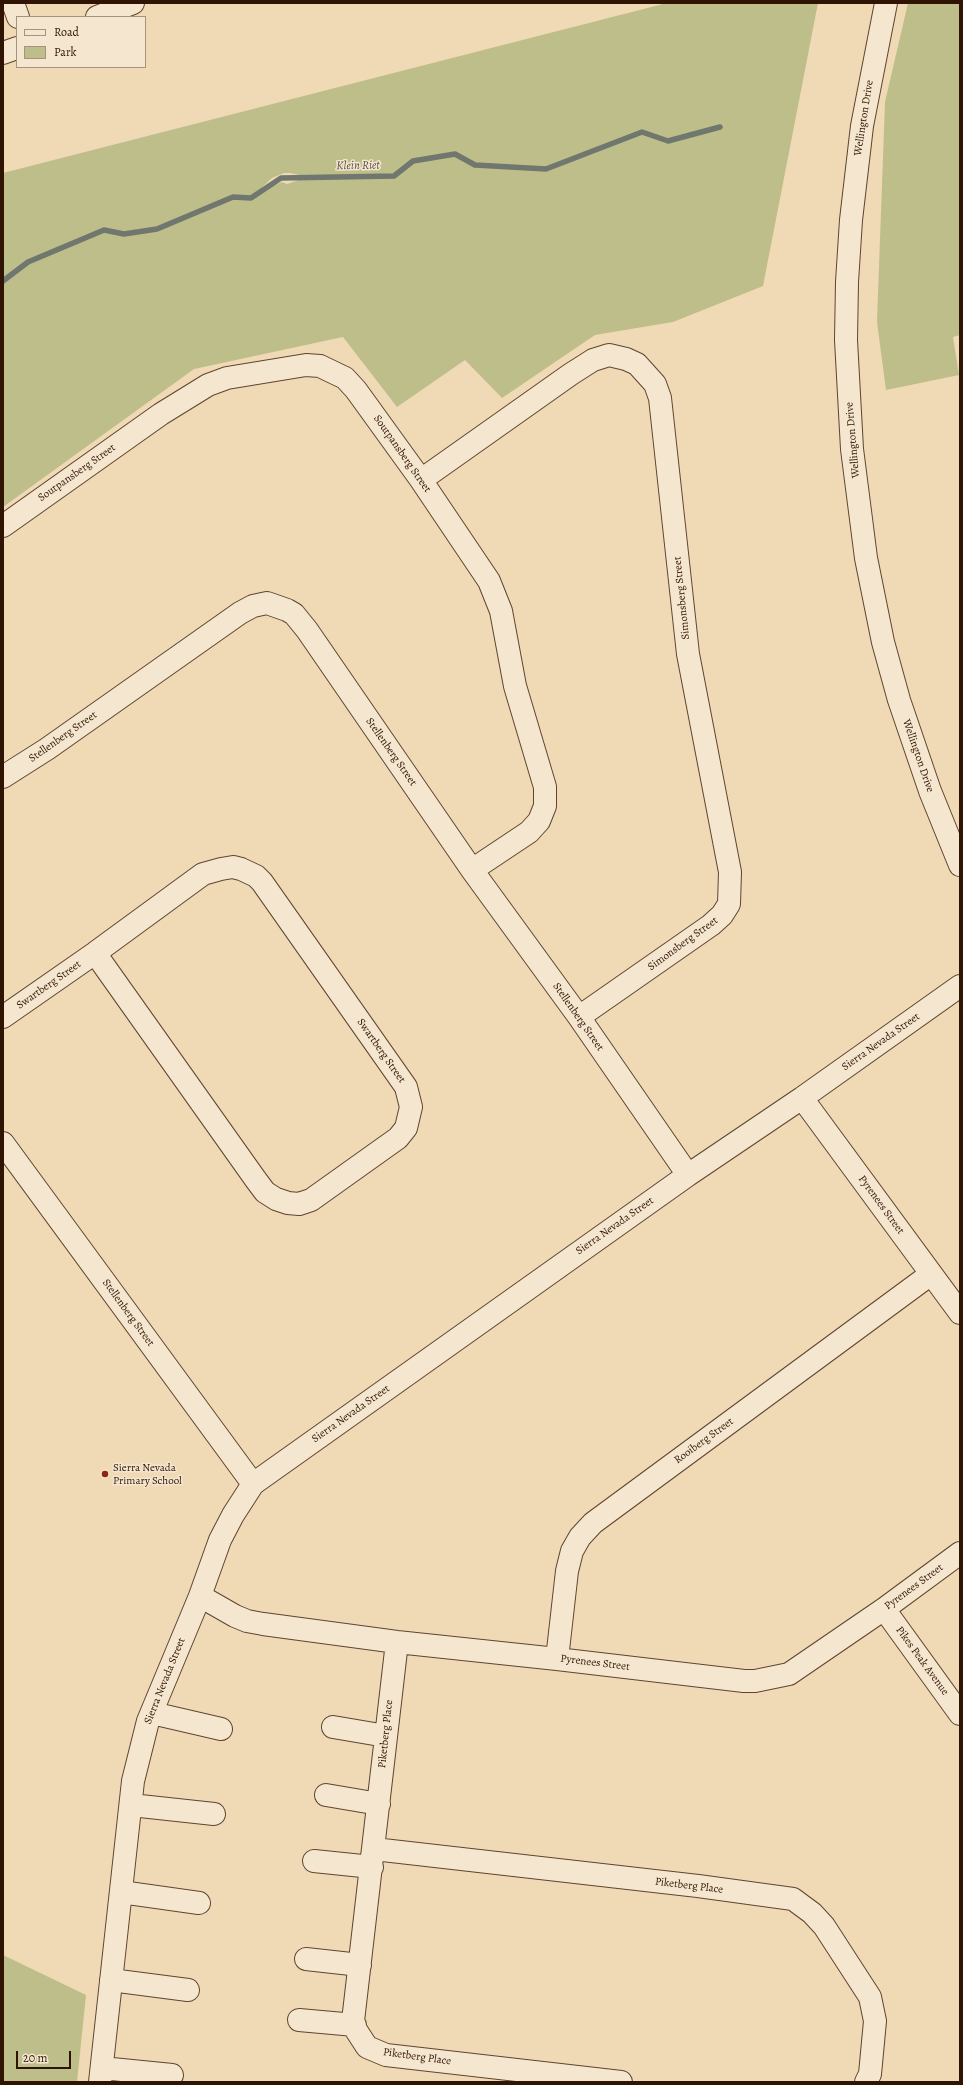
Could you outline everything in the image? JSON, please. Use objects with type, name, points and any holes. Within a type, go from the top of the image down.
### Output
[{"type":"street","points":[[13,3],[18,16]]},
{"type":"street","points":[[100,16],[133,3]]},
{"type":"street","name":"Wellington Drive","points":[[886,3],[862,126],[851,220],[847,282],[846,340],[852,449],[866,558],[883,642],[899,700],[930,791],[960,866]]},
{"type":"street","points":[[3,53],[16,48]]},
{"type":"street","name":"Simonsberg Street","points":[[421,480],[594,360],[609,355],[626,359],[637,364],[655,384],[660,398],[688,654],[730,872],[729,904],[722,915],[711,924],[579,1018]]},
{"type":"street","name":"Soutpansberg Street","points":[[3,526],[161,414],[208,385],[227,378],[306,365],[320,366],[345,378],[356,390],[421,480],[489,581],[496,594],[502,611],[515,686],[545,787],[546,806],[539,821],[529,832],[472,870]]},
{"type":"street","name":"Stellenberg Street","points":[[3,777],[47,749],[240,612],[259,604],[274,604],[294,614],[307,630],[472,870],[579,1018],[688,1175]]},
{"type":"street","name":"Swartberg Street","points":[[3,1017],[95,954],[203,874],[232,868],[241,869],[256,876],[406,1087],[411,1107],[406,1128],[398,1138],[311,1200],[299,1204],[288,1203],[276,1199],[265,1192],[256,1180],[95,954]]},
{"type":"street","name":"Sierra Nevada Street","points":[[101,2075],[133,1781],[152,1712],[200,1596],[220,1540],[253,1484],[688,1175],[802,1098],[960,986]]},
{"type":"street","name":"Pyrenees Street","points":[[802,1098],[960,1313]]},
{"type":"street","name":"Stellenberg Street","points":[[3,1143],[253,1484]]},
{"type":"street","name":"Rooiberg Street","points":[[557,1659],[568,1571],[572,1551],[580,1537],[613,1508],[931,1274]]},
{"type":"street","name":"Pyrenees Street","points":[[200,1596],[220,1609],[247,1621],[396,1642],[755,1681],[790,1674],[960,1554]]},
{"type":"street","name":"Pikes Peak Avenue","points":[[884,1609],[960,1714]]},
{"type":"street","name":"Piketberg Place","points":[[396,1642],[373,1858],[353,2021],[355,2025],[367,2047],[386,2055],[621,2082]]},
{"type":"street","points":[[152,1712],[221,1729]]},
{"type":"street","points":[[333,1727],[386,1736]]},
{"type":"street","points":[[326,1795],[379,1804]]},
{"type":"street","points":[[131,1805],[214,1814]]},
{"type":"street","points":[[314,1861],[373,1858]]},
{"type":"street","name":"Piketberg Place","points":[[373,1858],[698,1886],[793,1899],[812,1913],[824,1926],[870,1997],[875,2021],[870,2074],[866,2082]]},
{"type":"street","points":[[121,1892],[199,1904]]},
{"type":"street","points":[[306,1958],[360,1965]]},
{"type":"street","points":[[111,1980],[188,1990]]},
{"type":"street","points":[[299,2020],[355,2025]]},
{"type":"street","points":[[101,2075],[172,2075]]},
{"type":"green space","points":[[667,3],[818,3],[763,286],[673,322],[595,335],[502,398],[465,360],[397,407],[343,337],[194,369],[3,507],[3,173]],"holes":[[[284,173],[316,179],[299,180],[287,184],[282,182],[270,187],[265,187],[259,194],[255,194],[272,178]]]},
{"type":"green space","points":[[908,3],[960,3],[960,335],[953,337],[959,375],[886,390],[877,322],[885,102]]},
{"type":"green space","points":[[3,1955],[86,1995],[77,2082],[3,2082]]},
{"type":"waterway","name":"Klein Riet","points":[[3,281],[28,262],[104,230],[124,234],[157,229],[233,197],[251,198],[281,178],[394,176],[413,161],[455,154],[475,165],[546,169],[642,132],[668,141],[720,127]]},
{"type":"place","name":"Sierra Nevada Primary School","points":[[105,1474]]}]
